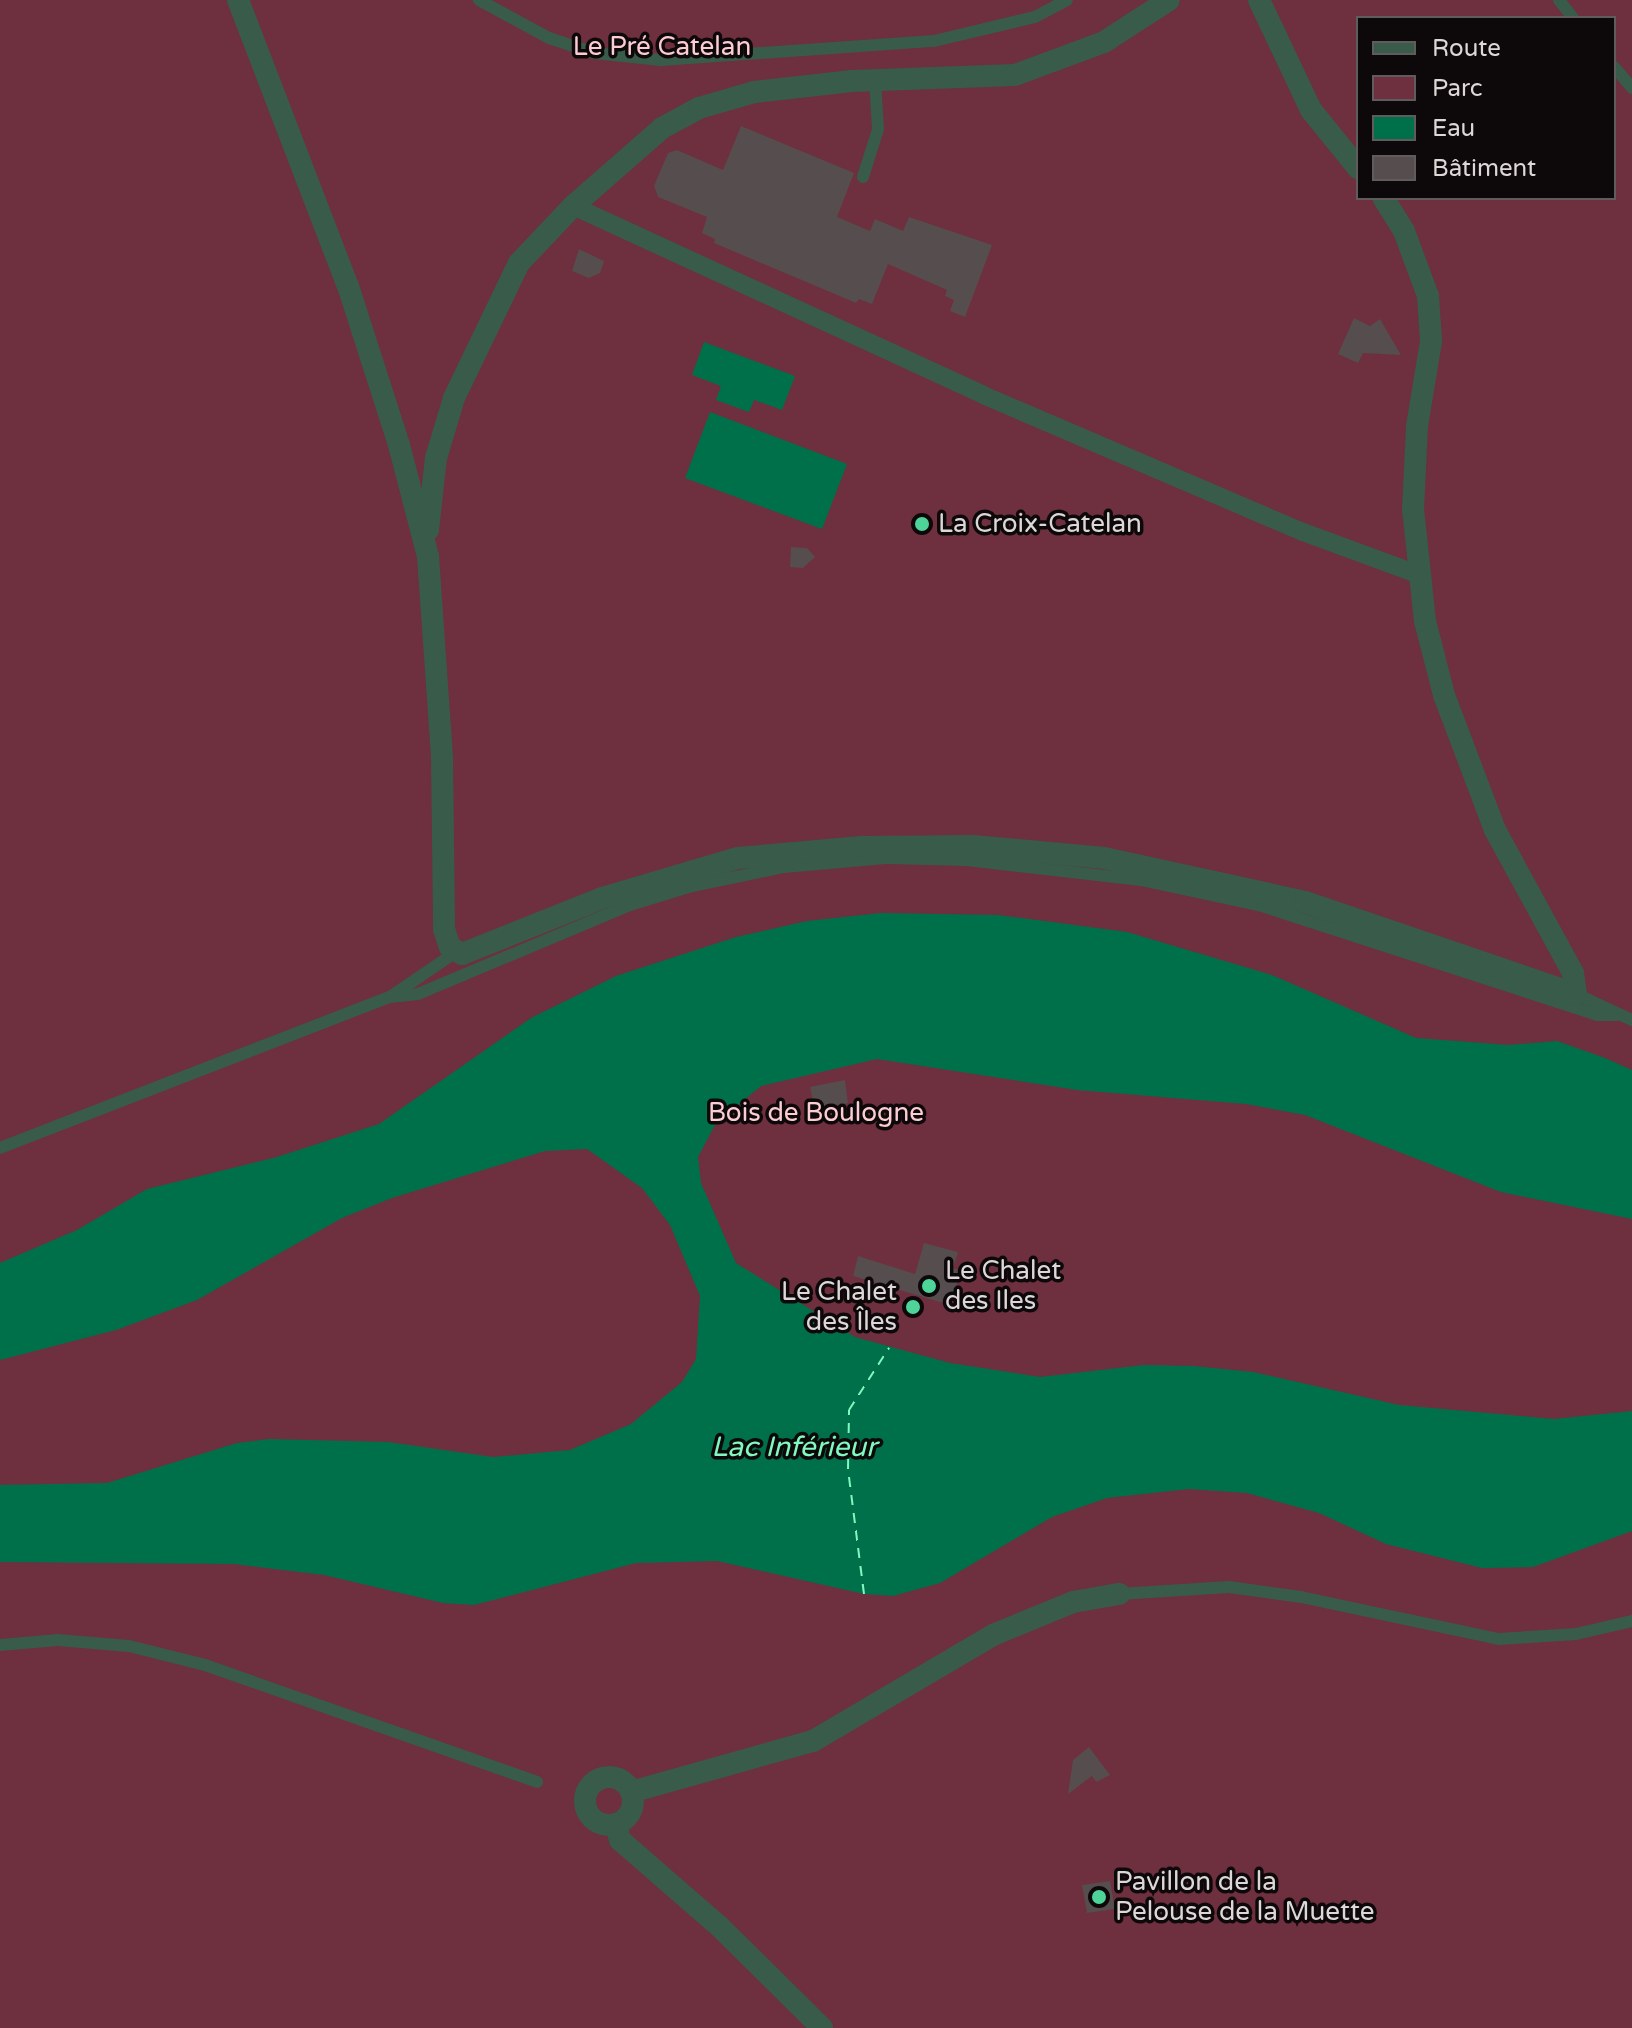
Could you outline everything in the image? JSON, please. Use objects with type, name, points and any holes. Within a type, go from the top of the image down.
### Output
[{"type":"street","points":[[238,0],[287,116],[348,286],[399,445],[428,556]]},
{"type":"street","points":[[1169,0],[1104,42],[1015,75],[875,80],[754,92],[678,117],[573,206],[519,263],[467,366],[436,458],[428,556],[442,758],[443,918],[447,942],[456,952],[477,950],[687,870],[738,858],[862,847],[973,846],[1104,858],[1305,902],[1576,994],[1573,973],[1495,830],[1444,695],[1417,574],[1413,509],[1417,426],[1431,341],[1428,296],[1404,231],[1384,200]]},
{"type":"street","points":[[1259,0],[1311,110],[1356,166]]},
{"type":"street","points":[[573,206],[983,395],[1303,532],[1417,574]]},
{"type":"street","points":[[631,1792],[813,1741],[993,1635],[1073,1602],[1119,1594]]},
{"type":"street","points":[[605,1777],[620,1780],[631,1792],[631,1810],[616,1825],[596,1822],[589,1815],[587,1791],[605,1777]]},
{"type":"street","points":[[616,1825],[620,1840],[719,1926],[822,2028]]},
{"type":"lane","points":[[479,0],[549,38],[594,53],[661,60],[934,41],[1035,17],[1067,0]]},
{"type":"lane","points":[[1559,0],[1571,16]]},
{"type":"lane","points":[[1616,69],[1632,88]]},
{"type":"lane","points":[[863,177],[878,129],[875,80]]},
{"type":"lane","points":[[390,997],[418,994],[630,905],[692,886],[784,867],[886,858],[1050,867],[1262,906],[1597,1015],[1618,1015]]},
{"type":"lane","points":[[0,1148],[390,997],[456,952]]},
{"type":"lane","points":[[1576,994],[1632,1020]]},
{"type":"lane","points":[[1119,1594],[1229,1587],[1301,1597],[1499,1639],[1576,1634],[1632,1621]]},
{"type":"lane","points":[[0,1645],[58,1640],[115,1645],[205,1665],[537,1782]]},
{"type":"green space","name":"Bois de Boulogne","points":[[0,0],[1632,0],[1632,2028],[0,2028]]},
{"type":"water","points":[[704,342],[795,376],[782,410],[754,400],[749,412],[716,400],[721,386],[692,375]]},
{"type":"water","points":[[710,412],[847,464],[822,529],[685,478]]},
{"type":"water","name":"Lac Inférieur","points":[[881,913],[998,915],[1127,932],[1272,975],[1416,1038],[1509,1045],[1557,1041],[1605,1058],[1632,1070],[1632,1219],[1501,1192],[1305,1115],[1246,1104],[1077,1090],[877,1059],[761,1086],[716,1123],[698,1157],[701,1183],[736,1263],[855,1337],[950,1363],[1040,1377],[1144,1365],[1194,1366],[1253,1372],[1399,1405],[1554,1419],[1632,1411],[1632,1531],[1533,1567],[1482,1568],[1386,1544],[1319,1513],[1247,1493],[1189,1489],[1107,1498],[1052,1517],[940,1583],[893,1596],[864,1594],[717,1561],[636,1563],[474,1605],[443,1603],[324,1575],[234,1564],[0,1562],[0,1485],[107,1483],[237,1443],[269,1439],[388,1442],[493,1457],[570,1450],[631,1424],[682,1382],[696,1359],[700,1296],[670,1225],[642,1188],[587,1149],[545,1151],[392,1198],[342,1218],[197,1300],[116,1330],[0,1360],[0,1263],[77,1230],[147,1189],[277,1157],[379,1124],[531,1018],[616,976],[736,937],[807,921]]},
{"type":"building","points":[[741,126],[854,173],[837,217],[870,231],[875,219],[903,231],[909,217],[992,245],[965,317],[950,311],[954,300],[945,296],[947,290],[888,264],[872,304],[859,299],[856,303],[714,243],[715,239],[702,233],[707,217],[658,197],[654,186],[668,153],[677,150],[723,170]]},
{"type":"building","points":[[579,249],[604,261],[600,273],[589,278],[572,271]]},
{"type":"building","points":[[1354,318],[1370,326],[1380,319],[1401,355],[1363,353],[1358,363],[1338,354]]},
{"type":"building","points":[[791,547],[807,548],[815,557],[803,568],[790,567]]},
{"type":"building","points":[[845,1080],[848,1103],[815,1109],[810,1087]]},
{"type":"building","points":[[924,1243],[958,1252],[953,1268],[961,1271],[950,1305],[853,1276],[858,1256],[915,1274]]},
{"type":"building","points":[[1089,1747],[1110,1775],[1096,1782],[1092,1776],[1068,1794],[1073,1760]]},
{"type":"building","name":"Pavillon de la Pelouse de la Muette","points":[[1110,1881],[1115,1909],[1087,1913],[1082,1885]]},
{"type":"ferry route","points":[[864,1594],[848,1469],[849,1410],[889,1348]]},
{"type":"place","name":"La Croix-Catelan","points":[[922,524]]},
{"type":"place","name":"Le Chalet des Iles","points":[[929,1286]]},
{"type":"place","name":"Le Chalet des Îles","points":[[913,1307]]},
{"type":"place","name":"Pavillon de la Pelouse de la Muette","points":[[1099,1897]]},
{"type":"park label","name":"Le Pré Catelan","points":[[662,47]]}]
